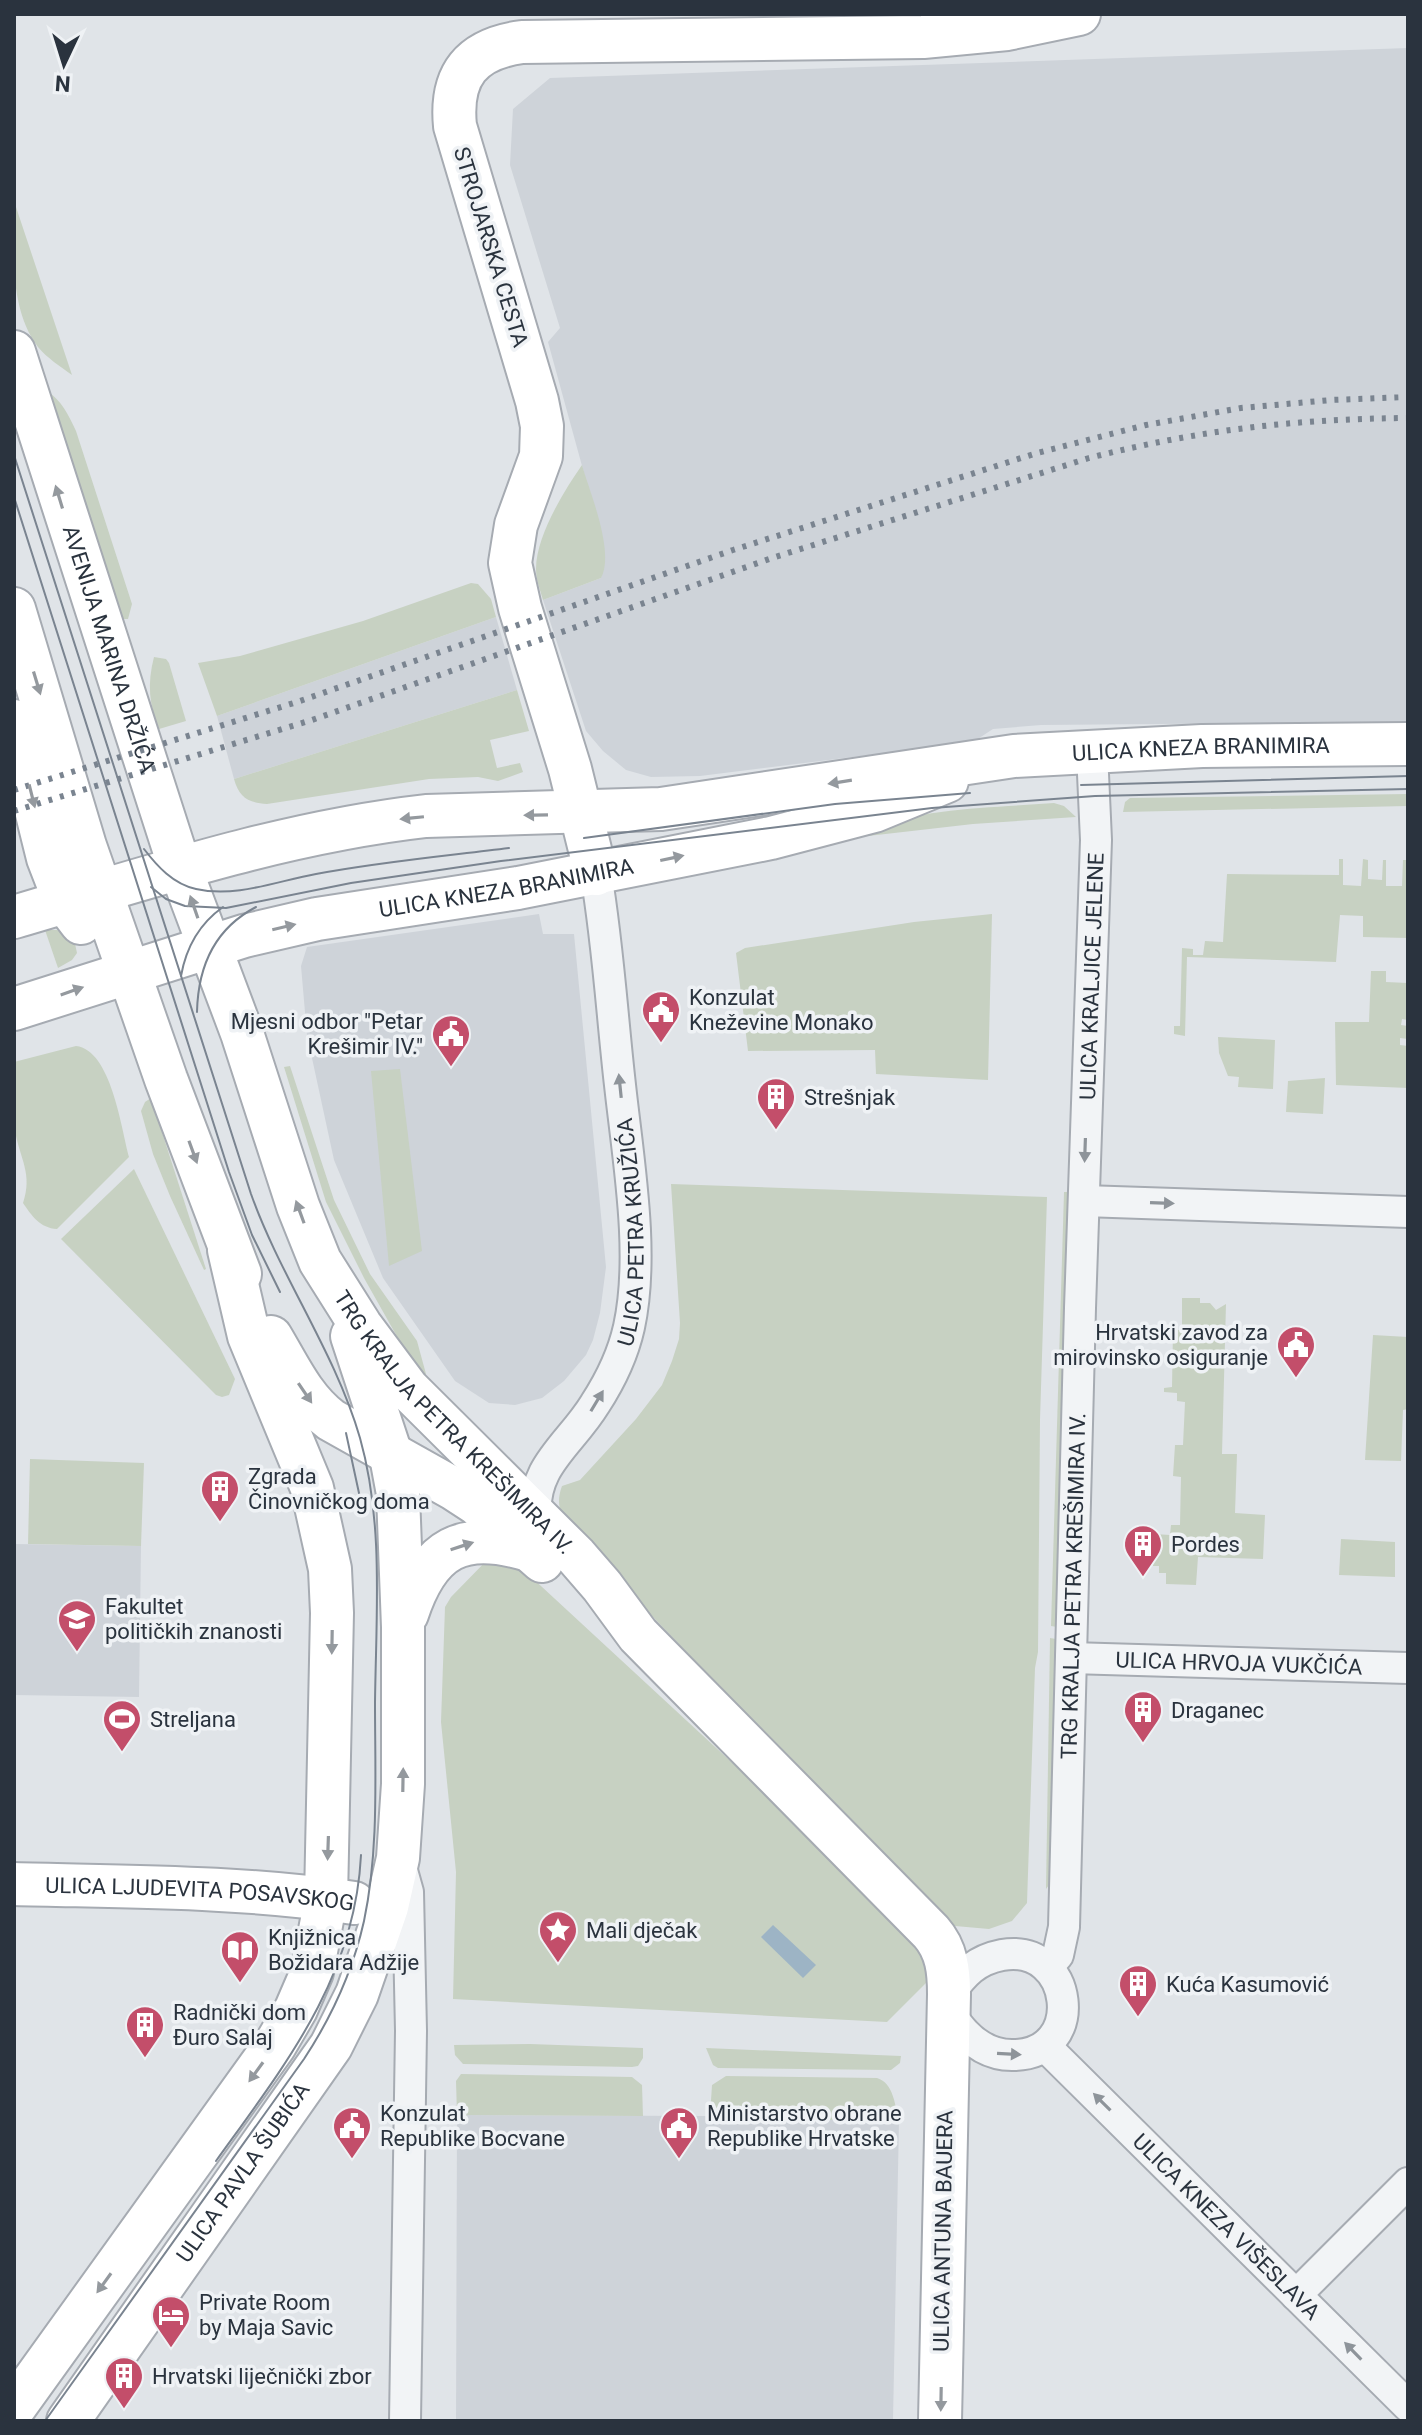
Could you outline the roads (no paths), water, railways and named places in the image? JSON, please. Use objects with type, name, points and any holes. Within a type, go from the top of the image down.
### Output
[{"type":"main road","name":"STROJARSKA CESTA","points":[[596,874],[582,813],[513,582],[512,545],[541,456],[542,426],[455,126],[454,99],[459,77],[472,63],[494,48],[522,42],[922,25],[1007,29],[1079,14]]},
{"type":"main road","name":"AVENIJA MARINA DRŽIĆA","points":[[14,352],[208,947]]},
{"type":"main road","points":[[14,609],[83,896]]},
{"type":"main road","points":[[14,721],[48,858],[83,896],[129,972]]},
{"type":"main road","name":"ULICA KNEZA BRANIMIRA","points":[[14,917],[257,846],[352,825],[426,816],[582,813],[710,804],[946,765],[1092,752],[1202,746],[1408,744]]},
{"type":"main road","name":"ULICA KNEZA BRANIMIRA","points":[[14,1009],[208,947],[317,919],[596,874],[771,838],[874,811],[996,760]]},
{"type":"main road","name":"TRG KRALJA PETRA KREŠIMIRA IV.","points":[[208,947],[242,1033],[298,1206],[332,1282],[408,1389],[533,1534]]},
{"type":"main road","name":"TRG KRALJA PETRA KREŠIMIRA IV.","points":[[129,972],[229,1250],[269,1333],[306,1396],[331,1420],[533,1534],[602,1586],[638,1635],[937,1938],[947,1963],[948,2016]]},
{"type":"main road","name":"TRG KRALJA PETRA KREŠIMIRA IV.","points":[[229,1250],[252,1346],[303,1462],[320,1513],[330,1569],[332,1613],[326,1899]]},
{"type":"main road","name":"TRG KRALJA PETRA KREŠIMIRA IV.","points":[[332,1282],[364,1367],[390,1451],[401,1519],[403,1784],[398,1858],[387,1907]]},
{"type":"main road","points":[[403,1627],[419,1583],[430,1566],[457,1545],[533,1534]]},
{"type":"main road","name":"ULICA LJUDEVITA POSAVSKOG","points":[[14,1884],[244,1891],[387,1907]]},
{"type":"main road","points":[[14,2408],[275,2045],[296,2009],[312,1972],[326,1899]]},
{"type":"main road","name":"ULICA PAVLA ŠUBIĆA","points":[[68,2421],[331,2046],[357,1994],[387,1907]]},
{"type":"main road","name":"ULICA ANTUNA BAUERA","points":[[940,2421],[948,2016]]},
{"type":"street","name":"ULICA KRALJICE JELENE","points":[[1084,1201],[1097,821],[1092,752]]},
{"type":"street","name":"ULICA PETRA KRUŽIĆA","points":[[533,1534],[540,1478],[596,1404],[616,1366],[629,1329],[635,1294],[628,1164],[596,874]]},
{"type":"street","points":[[1084,1201],[1408,1212]]},
{"type":"street","name":"TRG KRALJA PETRA KREŠIMIRA IV.","points":[[1047,1967],[1058,1955],[1064,1927],[1084,1201]]},
{"type":"street","name":"ULICA HRVOJA VUKČIĆA","points":[[1071,1658],[1407,1668]]},
{"type":"street","points":[[398,1858],[408,1892],[411,2031],[405,2421]]},
{"type":"street","points":[[937,1938],[971,1950],[1011,1953],[1036,1959],[1047,1967],[1059,1984],[1064,2005],[1057,2031],[1045,2046],[1023,2055],[999,2055],[965,2035],[948,2016],[970,1967],[983,1960],[1011,1953]]},
{"type":"street","name":"ULICA KNEZA VIŠESLAVA","points":[[1045,2046],[1408,2406]]},
{"type":"street","points":[[1296,2295],[1408,2183]]},
{"type":"water","points":[[773,1925],[816,1965],[803,1978],[761,1937]]},
{"type":"tram line","points":[[14,455],[251,1194],[277,1255],[337,1375],[360,1438],[373,1503],[377,1569],[374,1840],[364,1921],[347,1975],[332,2010],[304,2059],[45,2421]]},
{"type":"tram line","points":[[14,497],[229,1172],[252,1235],[280,1292]]},
{"type":"tram line","points":[[1081,785],[1408,776]]},
{"type":"tram line","points":[[151,887],[166,899],[185,906],[226,908],[351,883],[501,861],[932,808],[1095,796],[1408,789]]},
{"type":"tram line","points":[[584,838],[835,804],[970,793]]},
{"type":"tram line","points":[[144,849],[160,868],[180,883],[196,889],[226,891],[364,866],[509,848]]},
{"type":"tram line","points":[[181,976],[195,937],[223,907]]},
{"type":"tram line","points":[[197,1012],[201,980],[211,951],[229,926],[256,907]]},
{"type":"tram line","points":[[346,1433],[362,1507]]},
{"type":"tram line","points":[[216,2161],[291,2054],[331,1981],[346,1941],[356,1900],[361,1855]]},
{"type":"railway","points":[[14,790],[297,702],[733,550],[1037,453],[1146,425],[1241,408],[1408,397]]},
{"type":"railway","points":[[14,811],[312,720],[772,558],[1089,458],[1169,440],[1247,428],[1408,418]]},
{"type":"place","name":"Konzulat Kneževine Monako","points":[[661,1044]]},
{"type":"place","name":"Mjesni odbor \"Petar Krešimir IV.\"","points":[[451,1068]]},
{"type":"place","name":"Strešnjak","points":[[776,1131]]},
{"type":"place","name":"Hrvatski zavod za mirovinsko osiguranje","points":[[1296,1379]]},
{"type":"place","name":"Zgrada Činovničkog doma","points":[[220,1523]]},
{"type":"place","name":"Pordes","points":[[1143,1578]]},
{"type":"place","name":"Fakultet političkih znanosti","points":[[77,1653]]},
{"type":"place","name":"Draganec","points":[[1143,1744]]},
{"type":"place","name":"Streljana","points":[[122,1753]]},
{"type":"place","name":"Mali dječak","points":[[558,1964]]},
{"type":"place","name":"Knjižnica Božidara Adžije","points":[[240,1984]]},
{"type":"place","name":"Kuća Kasumović","points":[[1138,2018]]},
{"type":"place","name":"Radnički dom Đuro Salaj","points":[[145,2059]]},
{"type":"place","name":"Konzulat Republike Bocvane","points":[[352,2160]]},
{"type":"place","name":"Ministarstvo obrane Republike Hrvatske","points":[[679,2160]]},
{"type":"place","name":"Private Room by Maja Savic","points":[[171,2349]]},
{"type":"place","name":"Hrvatski liječnički zbor","points":[[124,2410]]}]
